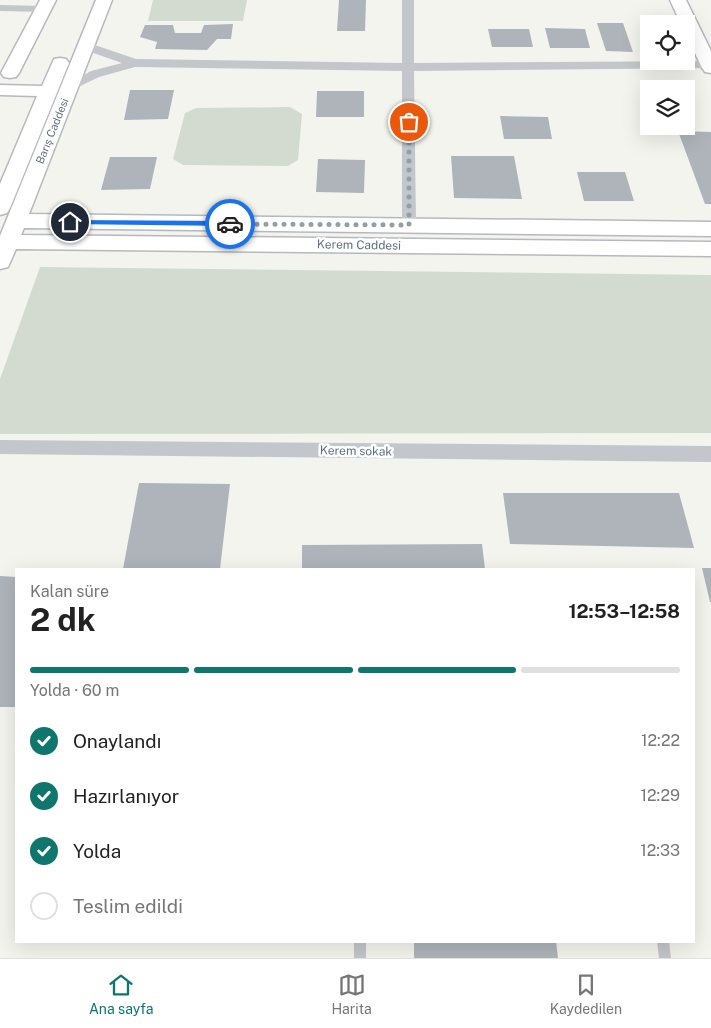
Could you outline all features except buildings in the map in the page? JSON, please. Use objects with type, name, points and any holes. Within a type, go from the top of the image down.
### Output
[{"type":"street","points":[[75,27],[86,0]]},
{"type":"street","name":"Barış Caddesi","points":[[0,262],[104,0]]},
{"type":"street","points":[[408,0],[409,225]]},
{"type":"street","points":[[70,86],[95,74],[135,63],[409,67],[710,67],[678,0]]},
{"type":"street","points":[[0,8],[46,4]]},
{"type":"street","points":[[10,73],[46,4]]},
{"type":"street","name":"Barış Caddesi","points":[[0,208],[67,45]]},
{"type":"street","points":[[86,46],[135,63]]},
{"type":"street","points":[[0,90],[48,91]]},
{"type":"street","name":"Kerem Caddesi","points":[[16,222],[711,229]]},
{"type":"street","name":"Kerem Caddesi","points":[[8,242],[711,249]]},
{"type":"street","points":[[617,248],[654,258],[711,262]]},
{"type":"street","name":"Kerem sokak","points":[[0,447],[711,454]]},
{"type":"lane","points":[[360,943],[360,958]]},
{"type":"lane","points":[[662,943],[666,958]]},
{"type":"shaded area","points":[[153,0],[247,0],[243,21],[148,21]]},
{"type":"shaded area","points":[[290,107],[302,114],[298,160],[288,166],[183,165],[173,159],[185,113],[196,108]]},
{"type":"shaded area","points":[[40,267],[711,275],[711,433],[0,434],[0,379]]},
{"type":"way so far","points":[[230,224],[409,225],[409,122]]},
{"type":"route","points":[[70,222],[230,224]]}]
